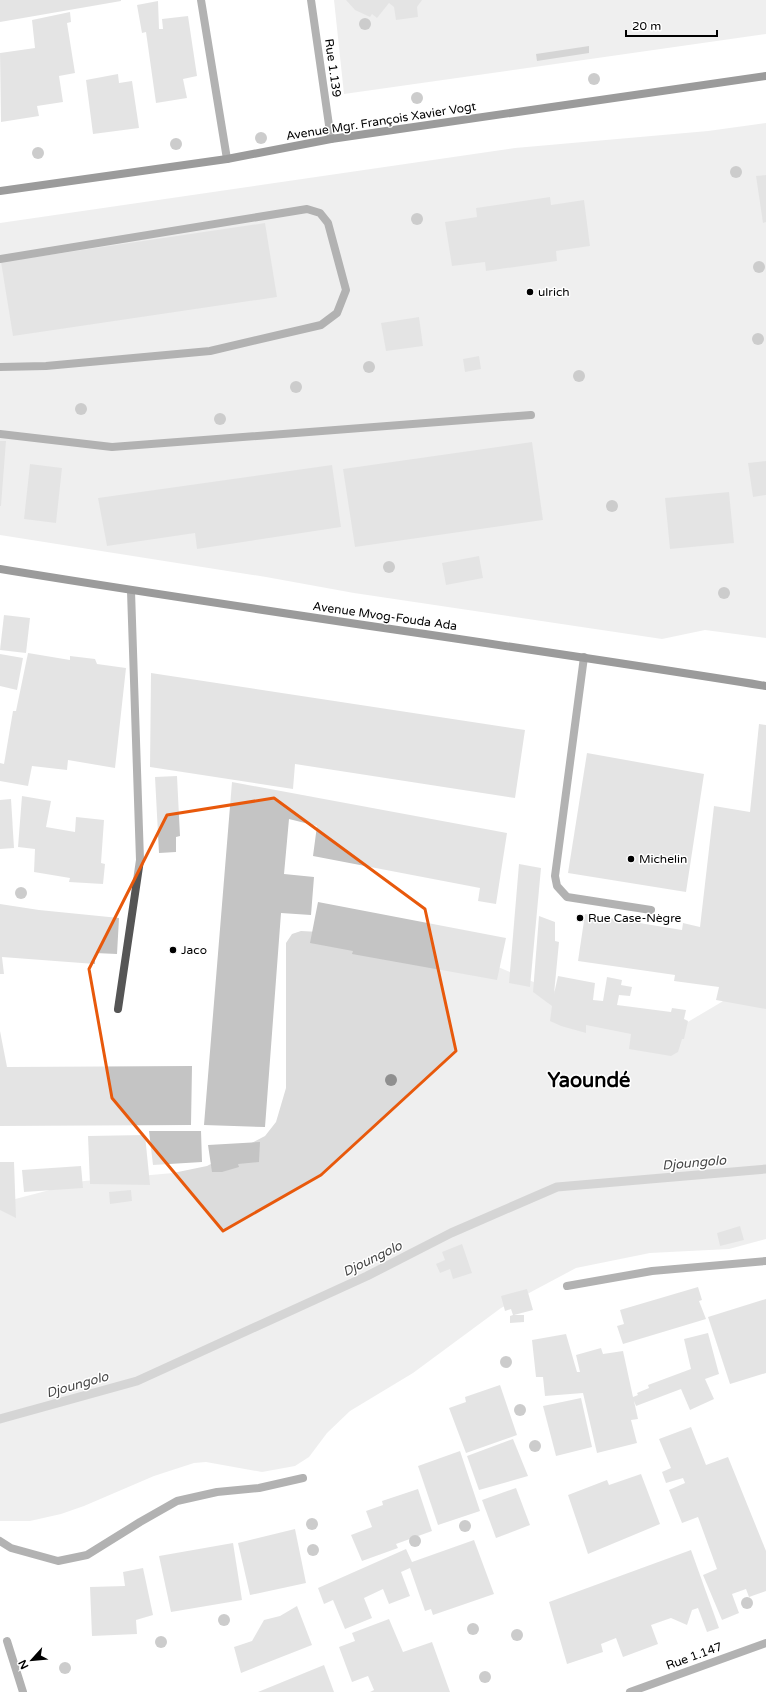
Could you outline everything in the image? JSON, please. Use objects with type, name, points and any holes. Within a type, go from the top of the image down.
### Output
[{"type":"main road","name":"Avenue Mgr. François Xavier Vogt","points":[[0,191],[227,159],[331,139],[766,76]]},
{"type":"main road","name":"Avenue Mvog-Fouda Ada","points":[[0,569],[131,591],[584,657],[766,686]]},
{"type":"street","points":[[201,0],[227,159]]},
{"type":"street","name":"Rue 1.139","points":[[311,0],[331,139]]},
{"type":"street","points":[[0,259],[307,209],[320,213],[328,223],[346,290],[337,313],[321,325],[210,350],[46,366],[0,367]]},
{"type":"street","points":[[0,434],[112,447],[531,415]]},
{"type":"street","points":[[118,1009],[140,860],[131,591]]},
{"type":"street","points":[[584,657],[555,876],[557,886],[567,897],[651,910]]},
{"type":"street","points":[[567,1286],[652,1271],[766,1261]]},
{"type":"street","points":[[0,1541],[11,1548],[58,1561],[87,1555],[177,1501],[217,1492],[259,1488],[303,1478]]},
{"type":"street","points":[[7,1641],[23,1692]]},
{"type":"street","name":"Rue 1.147","points":[[630,1692],[766,1643]]},
{"type":"highlighted area","points":[[274,798],[425,909],[456,1051],[321,1175],[223,1231],[112,1098],[89,969],[167,815]]},
{"type":"shaded area","points":[[334,0],[766,0],[766,34],[344,94]]},
{"type":"shaded area","points":[[589,46],[589,53],[537,61],[536,54]]},
{"type":"shaded area","points":[[766,123],[766,638],[705,630],[662,639],[354,593],[266,577],[0,535],[0,223],[515,148],[708,131]]},
{"type":"shaded area","points":[[301,931],[320,932],[498,967],[555,991],[585,1018],[681,1026],[730,997],[766,994],[766,1239],[729,1249],[650,1253],[576,1268],[501,1308],[413,1373],[350,1411],[327,1433],[309,1457],[295,1466],[262,1472],[206,1462],[194,1463],[154,1476],[84,1506],[61,1514],[30,1521],[0,1521],[0,1203],[84,1181],[173,1173],[207,1166],[265,1136],[276,1122],[286,1088],[286,943],[292,934]]},
{"type":"building","points":[[0,0],[121,0],[121,1],[0,22]]},
{"type":"building","points":[[346,0],[422,0],[417,7],[418,17],[396,20],[394,7],[389,3],[377,18],[372,14],[370,17],[355,10]]},
{"type":"building","points":[[158,1],[159,29],[163,29],[162,19],[188,16],[197,76],[183,79],[187,98],[156,103],[146,32],[142,33],[137,5]]},
{"type":"building","points":[[70,12],[71,22],[67,23],[75,73],[59,76],[63,102],[37,106],[39,116],[1,122],[0,53],[35,48],[32,20]]},
{"type":"building","points":[[118,74],[119,83],[132,81],[139,128],[93,134],[86,80]]},
{"type":"building","points":[[766,175],[766,222],[763,223],[756,176]]},
{"type":"building","points":[[550,197],[551,205],[584,200],[590,246],[556,251],[557,261],[486,271],[485,262],[452,266],[445,222],[477,217],[476,208]]},
{"type":"building","points":[[265,223],[277,297],[13,336],[1,262]]},
{"type":"building","points":[[419,317],[423,346],[386,351],[381,323]]},
{"type":"building","points":[[479,356],[481,369],[465,372],[463,359]]},
{"type":"building","points":[[0,441],[6,441],[1,506],[0,506]]},
{"type":"building","points":[[532,442],[543,520],[355,547],[343,469]]},
{"type":"building","points":[[766,461],[766,495],[753,497],[748,463]]},
{"type":"building","points":[[30,464],[62,468],[56,523],[24,519]]},
{"type":"building","points":[[332,465],[341,527],[197,549],[195,533],[107,546],[98,498]]},
{"type":"building","points":[[729,492],[734,543],[670,549],[665,498]]},
{"type":"building","points":[[479,556],[483,578],[446,585],[442,563]]},
{"type":"building","points":[[4,615],[30,618],[26,653],[0,650]]},
{"type":"building","points":[[28,653],[70,660],[70,656],[95,659],[97,664],[126,668],[115,768],[68,760],[67,770],[32,766],[28,786],[0,781],[0,763],[4,764],[13,711],[16,711]]},
{"type":"building","points":[[0,654],[23,658],[17,690],[0,686]]},
{"type":"building","points":[[151,673],[525,730],[515,798],[295,764],[293,789],[150,767]]},
{"type":"building","points":[[759,724],[766,725],[766,1009],[716,1000],[719,987],[674,981],[675,975],[578,961],[585,914],[682,930],[683,923],[700,927],[714,806],[750,812]]},
{"type":"building","points":[[587,753],[704,774],[686,892],[568,873]]},
{"type":"building","points":[[177,776],[180,836],[176,837],[176,852],[159,853],[155,777]]},
{"type":"building","points":[[232,782],[507,833],[496,904],[478,901],[480,888],[313,856],[317,826],[289,819],[284,874],[314,877],[311,915],[281,913],[265,1127],[204,1125]]},
{"type":"building","points":[[22,796],[51,801],[46,827],[75,832],[76,817],[104,820],[101,863],[105,864],[103,884],[69,882],[70,878],[34,872],[35,849],[18,847]]},
{"type":"building","points":[[11,799],[14,848],[0,849],[0,800]]},
{"type":"building","points":[[519,864],[541,868],[530,987],[509,983]]},
{"type":"building","points":[[318,902],[506,938],[497,980],[352,954],[353,951],[310,943]]},
{"type":"building","points":[[0,904],[39,910],[119,918],[117,954],[95,953],[95,964],[2,957],[4,974],[0,974]]},
{"type":"building","points":[[539,916],[555,922],[555,941],[559,942],[554,994],[558,976],[595,983],[593,1000],[603,1001],[607,977],[622,980],[621,985],[632,987],[630,996],[619,995],[617,1005],[671,1012],[672,1008],[686,1010],[684,1019],[688,1021],[684,1039],[682,1039],[678,1052],[671,1056],[629,1049],[631,1034],[586,1025],[586,1033],[561,1026],[550,1021],[552,1006],[533,992]]},
{"type":"building","points":[[0,1031],[7,1067],[192,1066],[191,1125],[0,1126]]},
{"type":"building","points":[[149,1131],[201,1131],[202,1162],[153,1165]]},
{"type":"building","points":[[145,1135],[150,1185],[90,1184],[88,1136]]},
{"type":"building","points":[[260,1142],[259,1162],[238,1164],[239,1167],[222,1172],[212,1172],[208,1145]]},
{"type":"building","points":[[0,1162],[14,1162],[16,1218],[0,1210]]},
{"type":"building","points":[[81,1166],[83,1188],[24,1192],[22,1170]]},
{"type":"building","points":[[131,1190],[132,1201],[110,1204],[109,1192]]},
{"type":"building","points":[[740,1226],[744,1240],[720,1246],[717,1233]]},
{"type":"building","points":[[462,1244],[472,1273],[453,1279],[450,1269],[440,1273],[436,1264],[445,1260],[442,1252]]},
{"type":"building","points":[[698,1287],[702,1300],[699,1301],[706,1319],[623,1344],[617,1326],[624,1324],[620,1310]]},
{"type":"building","points":[[527,1289],[533,1310],[514,1315],[524,1315],[524,1322],[510,1323],[510,1316],[513,1315],[511,1309],[505,1311],[501,1296]]},
{"type":"building","points":[[766,1299],[766,1373],[730,1384],[708,1317]]},
{"type":"building","points":[[708,1333],[719,1374],[705,1379],[714,1399],[690,1410],[681,1389],[636,1406],[634,1401],[638,1419],[631,1420],[637,1443],[597,1453],[583,1393],[545,1396],[543,1377],[536,1377],[532,1340],[566,1334],[577,1372],[580,1372],[576,1355],[601,1348],[603,1354],[623,1351],[633,1397],[638,1395],[637,1393],[649,1388],[648,1385],[691,1369],[684,1339]]},
{"type":"building","points":[[500,1385],[517,1435],[466,1453],[449,1408],[466,1402],[465,1397]]},
{"type":"building","points":[[581,1398],[592,1447],[556,1456],[543,1406]]},
{"type":"building","points":[[691,1427],[706,1465],[728,1457],[766,1551],[766,1591],[749,1597],[746,1589],[732,1594],[739,1613],[722,1620],[703,1575],[717,1569],[698,1517],[682,1523],[669,1490],[685,1483],[683,1478],[666,1483],[662,1472],[671,1468],[659,1439]]},
{"type":"building","points":[[513,1439],[528,1476],[479,1490],[467,1456]]},
{"type":"building","points":[[460,1451],[480,1511],[438,1525],[418,1466]]},
{"type":"building","points":[[641,1474],[660,1524],[588,1554],[568,1495],[607,1480],[609,1485]]},
{"type":"building","points":[[516,1488],[530,1525],[496,1538],[482,1500]]},
{"type":"building","points":[[418,1489],[432,1531],[396,1544],[398,1548],[362,1561],[351,1535],[372,1527],[366,1511],[383,1505],[382,1501]]},
{"type":"building","points":[[295,1529],[306,1583],[250,1595],[238,1543]]},
{"type":"building","points":[[474,1540],[494,1594],[433,1615],[431,1609],[425,1611],[410,1568],[401,1572],[410,1596],[389,1604],[383,1589],[364,1598],[372,1618],[345,1629],[333,1600],[324,1604],[318,1588],[406,1549],[412,1562]]},
{"type":"building","points":[[233,1543],[242,1600],[171,1612],[159,1556]]},
{"type":"building","points":[[691,1550],[719,1628],[707,1632],[698,1608],[692,1610],[687,1625],[671,1618],[651,1625],[658,1644],[623,1657],[616,1638],[601,1644],[603,1652],[567,1664],[549,1602]]},
{"type":"building","points":[[143,1568],[153,1615],[136,1620],[137,1634],[92,1636],[90,1587],[125,1586],[123,1572]]},
{"type":"building","points":[[297,1606],[312,1645],[241,1673],[234,1647],[252,1641],[264,1620],[280,1616]]},
{"type":"building","points":[[389,1619],[403,1652],[432,1642],[450,1692],[370,1692],[374,1690],[368,1676],[352,1682],[339,1647],[355,1641],[352,1633]]},
{"type":"building","points":[[324,1665],[334,1692],[258,1692]]},
{"type":"waterway","name":"Djoungolo","points":[[0,1419],[137,1381],[367,1276],[451,1233],[557,1187],[766,1169]]},
{"type":"place","name":"ulrich","points":[[530,292]]},
{"type":"place","name":"Michelin","points":[[631,859]]},
{"type":"place","name":"Rue Case-Nègre","points":[[580,918]]},
{"type":"place","name":"Jaco","points":[[173,950]]},
{"type":"district","name":"Yaoundé","points":[[589,1080]]}]
